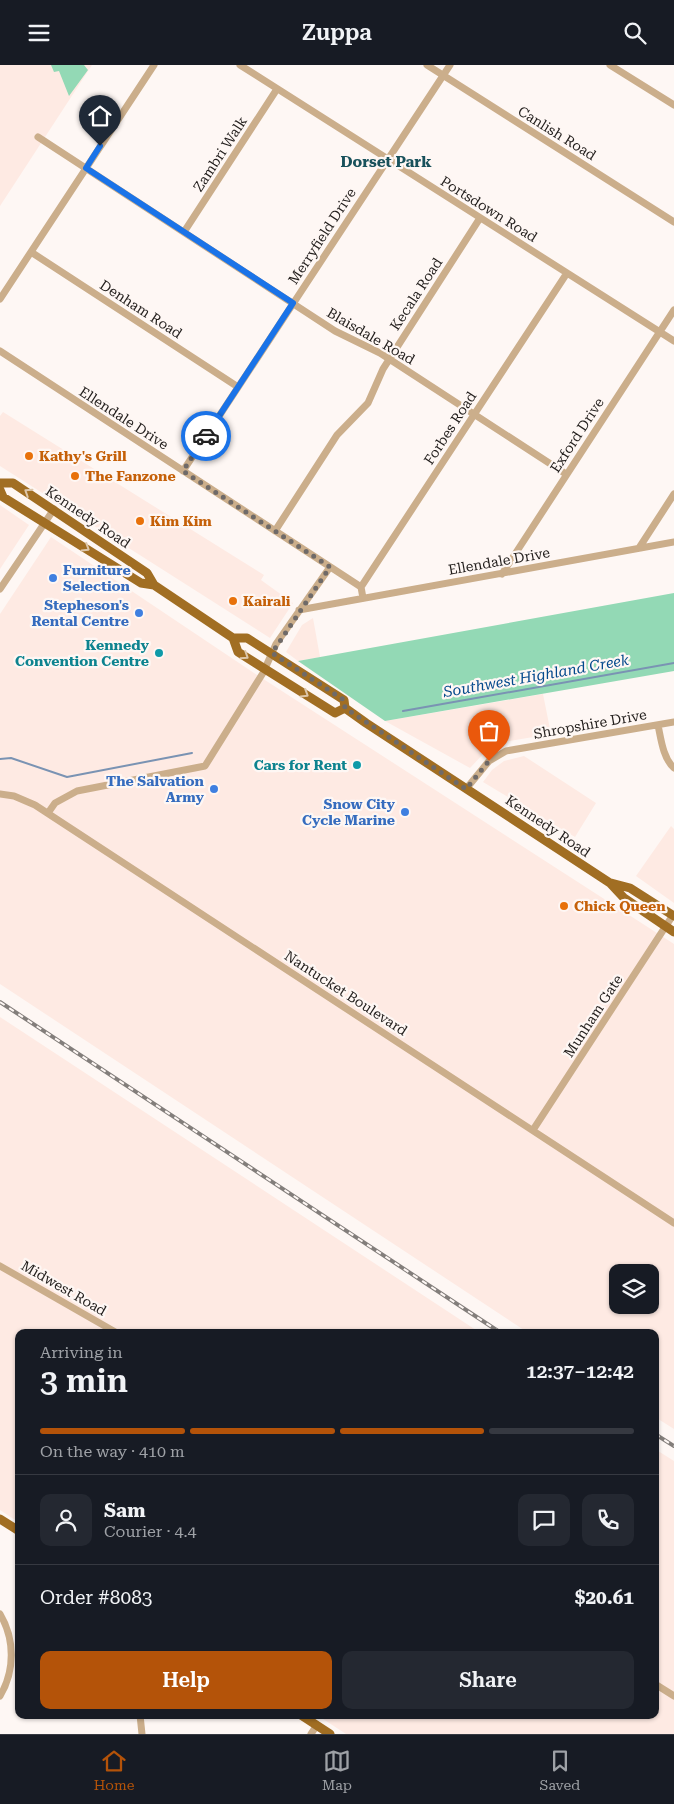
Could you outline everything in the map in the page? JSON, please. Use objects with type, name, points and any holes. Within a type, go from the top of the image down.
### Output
[{"type":"main road","name":"Kennedy Road","points":[[0,483],[13,483],[54,509],[147,573],[154,585]]},
{"type":"main road","name":"Kennedy Road","points":[[0,490],[4,497],[141,583],[154,585],[234,638],[247,638],[344,700],[345,708],[610,883],[624,898],[674,932]]},
{"type":"main road","name":"Kennedy Road","points":[[234,638],[238,652],[335,713],[345,708]]},
{"type":"main road","name":"Kennedy Road","points":[[610,883],[630,888],[673,916]]},
{"type":"main road","points":[[0,1519],[15,1528]]},
{"type":"main road","points":[[307,1719],[330,1734]]},
{"type":"street","points":[[0,299],[154,65]]},
{"type":"street","name":"Portsdown Road","points":[[240,65],[674,341]]},
{"type":"street","name":"Canlish Road","points":[[427,65],[674,222]]},
{"type":"street","name":"Merryfield Drive","points":[[183,471],[450,65]]},
{"type":"street","points":[[610,65],[674,105]]},
{"type":"street","name":"Zambri Walk","points":[[184,232],[277,89]]},
{"type":"street","name":"Blaisdale Road","points":[[38,137],[340,335],[389,359],[566,474]]},
{"type":"street","name":"Kecala Road","points":[[275,531],[337,435],[368,403],[389,359],[480,218]]},
{"type":"street","name":"Denham Road","points":[[31,252],[238,387]]},
{"type":"street","name":"Forbes Road","points":[[361,587],[567,273]]},
{"type":"street","name":"Exford Drive","points":[[502,573],[674,310]]},
{"type":"street","name":"Ellendale Drive","points":[[0,351],[361,587]]},
{"type":"street","points":[[639,548],[674,494]]},
{"type":"street","points":[[0,589],[54,509]]},
{"type":"street","name":"Ellendale Drive","points":[[299,611],[674,542]]},
{"type":"street","points":[[48,813],[55,803],[77,791],[205,766],[265,669],[272,653],[330,567]]},
{"type":"street","points":[[361,587],[363,598]]},
{"type":"street","name":"Shropshire Drive","points":[[466,789],[489,761],[506,751],[674,722]]},
{"type":"street","points":[[658,725],[664,751],[674,768]]},
{"type":"street","name":"Nantucket Boulevard","points":[[0,794],[14,796],[48,813],[674,1223]]},
{"type":"street","name":"Munham Gate","points":[[533,1130],[673,916]]},
{"type":"street","name":"Midwest Road","points":[[0,1266],[109,1329]]},
{"type":"street","points":[[0,1614],[15,1654],[0,1696]]},
{"type":"street","points":[[659,1687],[674,1696]]},
{"type":"street","points":[[140,1719],[142,1734]]},
{"type":"street","points":[[311,1734],[317,1725]]},
{"type":"shaded area","points":[[0,65],[92,65],[0,206]]},
{"type":"shaded area","points":[[3,412],[264,575],[261,580],[293,603],[270,638],[0,466],[0,416]]},
{"type":"shaded area","points":[[0,505],[29,525],[0,569]]},
{"type":"shaded area","points":[[51,537],[254,673],[674,944],[674,1429],[659,1420],[659,1329],[522,1329],[0,984],[0,614]]},
{"type":"shaded area","points":[[313,618],[320,657],[298,661],[286,652],[302,625]]},
{"type":"shaded area","points":[[543,694],[551,734],[504,742],[485,752],[470,768],[385,721]]},
{"type":"shaded area","points":[[524,756],[596,803],[575,837],[483,782],[492,770],[504,761]]},
{"type":"shaded area","points":[[671,826],[674,829],[674,903],[636,876]]},
{"type":"shaded area","points":[[0,1017],[474,1329],[15,1329],[15,1520],[0,1510]]},
{"type":"shaded area","points":[[659,1452],[674,1461],[674,1734],[346,1734],[323,1719],[659,1719]]},
{"type":"green space","points":[[51,65],[84,65],[88,70],[69,96],[59,71],[54,72]]},
{"type":"green space","points":[[674,593],[674,671],[385,721],[298,661]]},
{"type":"waterway","name":"Southwest Highland Creek","points":[[403,711],[674,663]]},
{"type":"waterway","name":"Southwest Highland Creek","points":[[0,759],[11,758],[67,777],[192,753]]},
{"type":"railway","points":[[0,1002],[495,1329]]},
{"type":"railway","points":[[659,1437],[674,1446]]},
{"type":"way so far","points":[[206,436],[183,471],[330,567],[276,644],[272,653],[344,700],[345,708],[366,723],[466,789],[489,761]]},
{"type":"place","name":"Kathy's Grill","points":[[29,456]]},
{"type":"place","name":"The Fanzone","points":[[75,476]]},
{"type":"place","name":"Kim Kim","points":[[140,521]]},
{"type":"place","name":"Furniture Selection","points":[[53,578]]},
{"type":"place","name":"Kairali","points":[[233,601]]},
{"type":"place","name":"Stepheson's Rental Centre","points":[[139,613]]},
{"type":"place","name":"Kennedy Convention Centre","points":[[159,653]]},
{"type":"place","name":"Cars for Rent","points":[[357,765]]},
{"type":"place","name":"The Salvation Army","points":[[214,789]]},
{"type":"place","name":"Snow City Cycle Marine","points":[[405,812]]},
{"type":"place","name":"Chick Queen","points":[[564,906]]},
{"type":"district","name":"Dorset Park","points":[[386,162]]},
{"type":"route","points":[[100,146],[86,168],[293,303],[206,436]]}]
